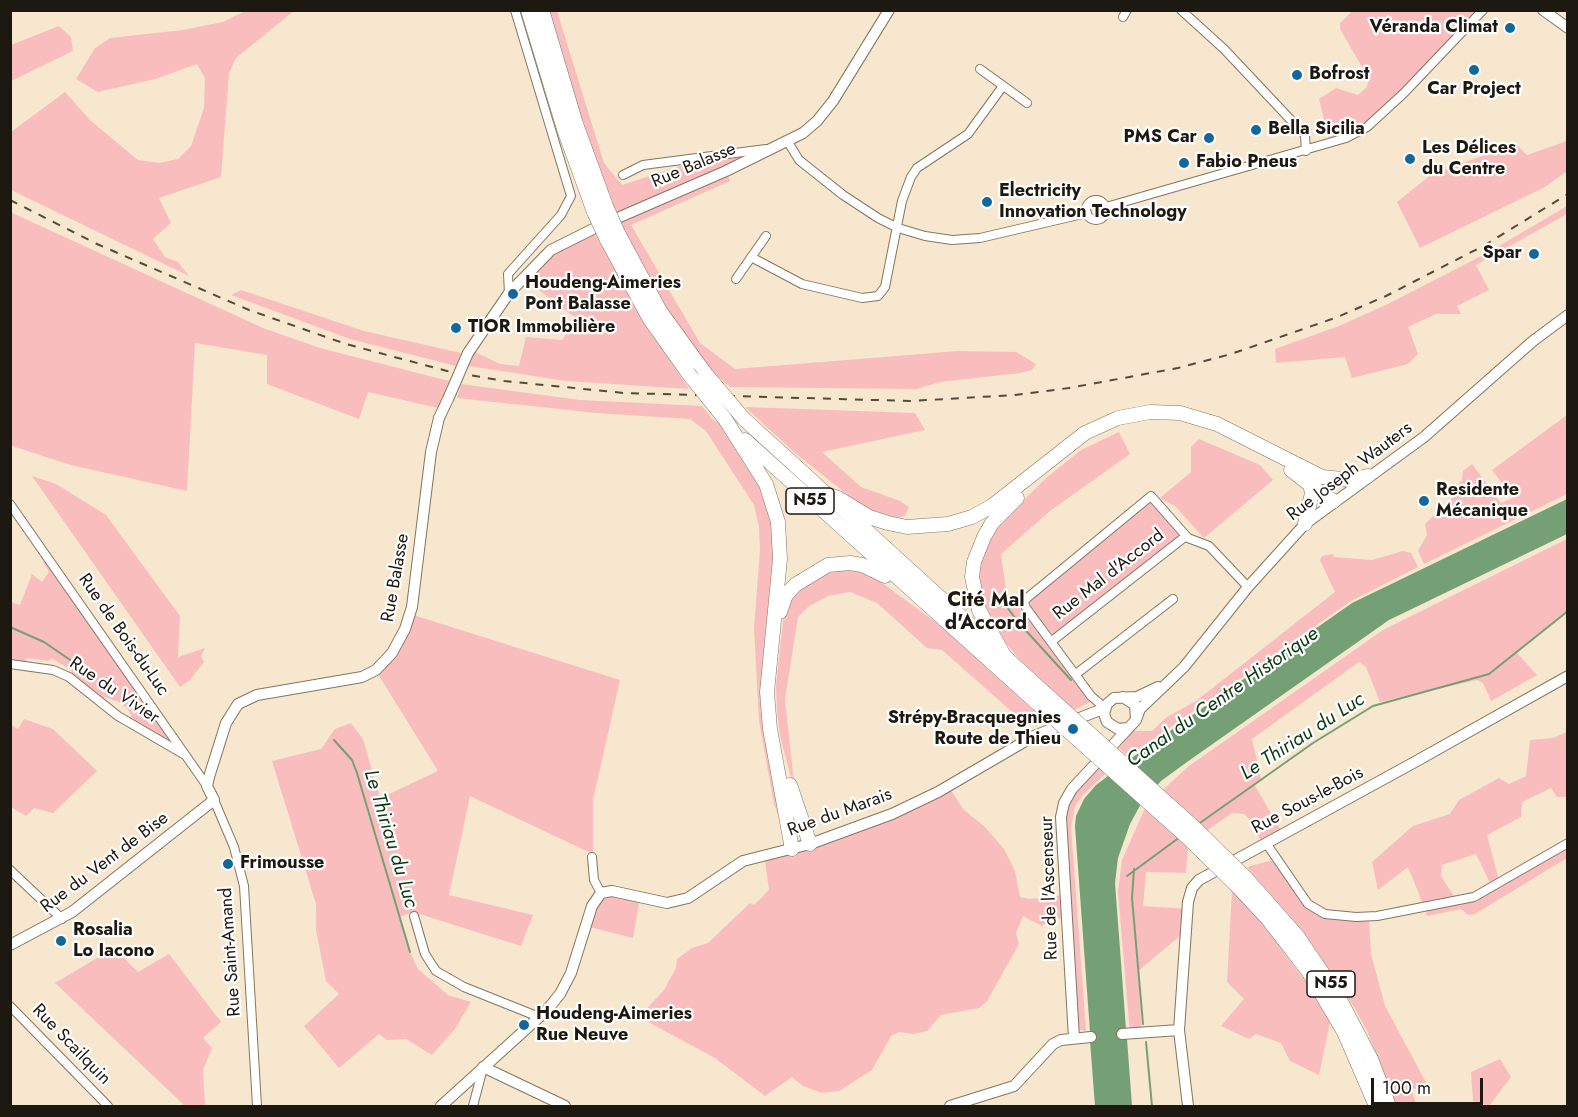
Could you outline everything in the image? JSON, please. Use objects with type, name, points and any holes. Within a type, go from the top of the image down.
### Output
[{"type":"highway","name":"N55","points":[[528,10],[564,129],[649,318],[688,373],[725,419],[753,448],[898,580],[1196,829],[1242,882],[1298,937],[1338,996],[1371,1059],[1389,1107]]},
{"type":"highway","name":"N55","points":[[542,10],[600,209]]},
{"type":"highway","name":"N55","points":[[612,236],[660,311],[705,373],[744,419],[822,493],[1006,659],[1042,700]]},
{"type":"highway","points":[[822,493],[838,498],[869,517],[888,523],[906,527],[948,524],[972,517],[992,506],[1085,433],[1118,418],[1150,412],[1180,414],[1217,424],[1316,481],[1334,501]]},
{"type":"highway","points":[[725,419],[766,484],[778,522],[780,559],[767,692],[770,729],[792,849]]},
{"type":"highway","points":[[1006,659],[979,610],[974,595],[972,577],[978,548],[1002,512],[1047,470],[1103,431],[1134,421],[1163,419],[1185,422],[1232,438],[1316,481],[1352,480],[1368,476]]},
{"type":"highway","points":[[1305,524],[1316,481]]},
{"type":"highway","points":[[810,844],[788,779],[776,728],[774,682],[780,610],[786,595],[795,585],[828,566],[850,563],[862,565],[898,580]]},
{"type":"highway","name":"N55","points":[[1242,882],[1313,979],[1344,1032],[1376,1107]]},
{"type":"street","points":[[508,293],[508,274],[561,215],[572,195],[515,10]]},
{"type":"street","name":"Rue Balasse","points":[[207,786],[226,723],[238,704],[257,695],[362,677],[376,670],[392,653],[405,630],[412,608],[431,452],[439,418],[468,353],[508,293],[540,259],[566,240],[788,142],[816,121],[833,101],[890,10]]},
{"type":"street","points":[[1181,10],[1224,50],[1305,135],[1306,151]]},
{"type":"street","points":[[1106,207],[1339,142],[1375,120],[1483,10]]},
{"type":"street","points":[[1543,10],[1568,28]]},
{"type":"street","points":[[980,69],[1027,103]]},
{"type":"street","points":[[751,257],[802,284],[831,293],[871,299],[882,293],[907,186],[917,168],[968,134],[1003,86]]},
{"type":"street","points":[[788,142],[800,160],[843,195],[898,228],[937,238],[966,240],[1086,213]]},
{"type":"street","name":"Rue Balasse","points":[[623,175],[644,165],[775,148]]},
{"type":"street","points":[[1092,201],[1102,202],[1106,207],[1106,213],[1099,220],[1093,220],[1086,213],[1092,201]]},
{"type":"street","points":[[736,279],[766,236]]},
{"type":"street","name":"Rue Joseph Wauters","points":[[1132,724],[1140,709],[1173,677],[1248,587],[1305,524],[1424,437],[1533,341],[1568,315]]},
{"type":"street","name":"Rue Mal d'Accord","points":[[1106,713],[1091,696],[1024,602],[1151,496],[1191,541],[1204,543],[1248,587]]},
{"type":"street","name":"Rue de Bois-du-Luc","points":[[10,504],[207,786]]},
{"type":"street","name":"Rue Mal d'Accord","points":[[1052,641],[1186,536]]},
{"type":"street","points":[[1076,674],[1173,599]]},
{"type":"street","name":"Rue du Vivier","points":[[10,664],[53,670],[69,677],[118,716],[192,762]]},
{"type":"street","name":"Rue Sous-le-Bois","points":[[1188,1107],[1179,1030],[1188,902],[1192,888],[1203,875],[1266,843],[1568,676]]},
{"type":"street","name":"Rue Joseph Wauters","points":[[1124,697],[1146,693],[1173,677]]},
{"type":"street","points":[[1083,717],[1092,706],[1091,696]]},
{"type":"street","points":[[1106,713],[1118,729],[1132,724],[1136,705],[1124,697],[1114,698],[1106,713],[1111,732],[1106,752]]},
{"type":"street","name":"Rue du Marais","points":[[601,893],[612,891],[649,900],[676,902],[697,893],[743,861],[810,844],[875,820],[926,798],[1026,740],[1083,717],[1106,713]]},
{"type":"street","name":"Rue de l'Ascenseur","points":[[1074,1038],[1061,817],[1064,803],[1072,789],[1132,724]]},
{"type":"street","points":[[207,786],[214,800]]},
{"type":"street","name":"Rue du Vent de Bise","points":[[10,945],[62,919],[214,800]]},
{"type":"street","name":"Rue Saint-Amand","points":[[214,800],[234,847],[244,886],[257,1107]]},
{"type":"street","points":[[1266,843],[1308,904],[1325,914],[1338,917],[1377,916],[1474,897],[1568,843]]},
{"type":"street","points":[[441,1107],[539,1017],[564,988],[592,906],[601,893],[594,880],[592,857]]},
{"type":"street","points":[[10,870],[62,919]]},
{"type":"street","points":[[414,916],[425,954],[436,971],[464,987],[539,1017]]},
{"type":"street","name":"Rue Scailquin","points":[[10,1006],[108,1107]]},
{"type":"street","points":[[1126,1034],[1179,1030]]},
{"type":"street","points":[[950,1107],[1014,1086],[1039,1058],[1061,1040],[1090,1037]]},
{"type":"street","points":[[473,1107],[483,1067]]},
{"type":"street","points":[[483,1067],[565,1107]]},
{"type":"shaded area","points":[[245,11],[294,11],[236,58],[229,73],[221,177],[159,198],[171,223],[153,239],[165,257],[178,262],[189,276],[11,190],[11,132],[65,92],[91,121],[138,160],[159,163],[178,159],[191,146],[204,108],[205,78],[197,64],[155,79],[98,92],[76,79],[95,48],[110,38],[183,30],[223,22]]},
{"type":"shaded area","points":[[546,11],[557,11],[604,163],[622,185],[680,166],[745,154],[746,158],[618,214],[596,169]]},
{"type":"shaded area","points":[[1352,11],[1483,11],[1375,120],[1330,144],[1319,99],[1336,88],[1358,95],[1367,87],[1369,79],[1340,29],[1340,23]]},
{"type":"shaded area","points":[[59,26],[71,37],[73,51],[11,81],[11,45]]},
{"type":"shaded area","points":[[1567,141],[1567,171],[1545,187],[1420,248],[1397,202],[1432,174],[1516,144],[1527,155]]},
{"type":"shaded area","points":[[728,176],[730,181],[631,225],[700,343],[735,369],[958,351],[1016,352],[1036,364],[1032,370],[1020,373],[940,382],[917,389],[730,387],[704,365],[675,326],[625,239],[621,222]]},
{"type":"shaded area","points":[[1567,206],[1567,214],[1476,265],[1489,290],[1457,306],[1461,314],[1436,314],[1408,327],[1418,354],[1408,364],[1352,378],[1345,357],[1276,363],[1275,349],[1339,326],[1390,303],[1489,252]]},
{"type":"shaded area","points":[[10,212],[263,328],[320,348],[449,381],[438,408],[368,392],[359,419],[267,384],[267,355],[195,343],[187,491],[71,465],[12,446]]},
{"type":"shaded area","points":[[595,234],[645,321],[689,389],[566,381],[469,366],[475,352],[500,364],[519,366],[526,337],[562,340],[577,319],[522,277],[560,251]]},
{"type":"shaded area","points":[[241,290],[364,331],[461,353],[456,366],[350,339],[231,295]]},
{"type":"shaded area","points":[[461,384],[580,400],[702,406],[712,419],[721,424],[751,467],[769,502],[776,551],[765,681],[786,836],[774,804],[759,721],[754,628],[760,550],[759,527],[754,505],[706,431],[690,419],[596,413],[457,398]]},
{"type":"shaded area","points":[[745,407],[915,413],[925,430],[822,452],[861,487],[900,501],[909,507],[905,516],[895,518],[863,507],[795,453]]},
{"type":"shaded area","points":[[1567,415],[1567,494],[1424,564],[1418,551],[1427,535],[1425,524],[1461,490],[1457,486],[1462,480],[1463,471],[1472,464],[1501,503],[1513,498],[1492,470]]},
{"type":"shaded area","points":[[1119,432],[1130,454],[1050,511],[1001,554],[1006,590],[1090,702],[1074,710],[1021,661],[988,622],[977,572],[987,541],[999,525],[1046,478],[1081,450]]},
{"type":"shaded area","points":[[1199,439],[1260,465],[1273,480],[1204,538],[1175,506],[1160,498],[1191,472],[1191,447]]},
{"type":"shaded area","points":[[32,476],[56,484],[106,515],[180,616],[178,657],[205,648],[201,656],[204,662],[190,680],[180,687]]},
{"type":"shaded area","points":[[1148,501],[1156,504],[1179,536],[1053,635],[1031,608],[1030,598]]},
{"type":"shaded area","points":[[1567,539],[1567,611],[1517,653],[1537,675],[1491,701],[1483,683],[1477,680],[1380,702],[1366,667],[1359,662],[1252,739],[1261,779],[1254,784],[1283,834],[1261,842],[1252,822],[1244,814],[1232,813],[1188,844],[1186,873],[1146,872],[1143,906],[1188,909],[1186,931],[1138,971],[1142,1033],[1130,1034],[1118,892],[1122,860],[1147,804],[1189,766],[1383,630]]},
{"type":"shaded area","points":[[1403,551],[1411,553],[1418,567],[1351,601],[1128,757],[1119,748],[1133,731],[1152,731],[1167,717],[1196,701],[1335,592],[1320,560],[1322,556],[1333,554],[1334,557],[1372,560]]},
{"type":"shaded area","points":[[49,558],[174,739],[171,743],[137,727],[128,709],[119,702],[105,697],[101,702],[69,677],[72,670],[51,658],[49,661],[27,658],[25,666],[11,664],[10,602],[20,605],[32,574],[42,582],[49,572],[43,562]]},
{"type":"shaded area","points":[[850,569],[870,574],[941,626],[1044,720],[1035,725],[1010,710],[942,650],[927,648],[877,603],[850,592],[828,596],[808,607],[798,617],[785,699],[795,792],[780,736],[777,710],[776,686],[784,612],[790,599],[816,577],[833,570]]},
{"type":"shaded area","points":[[410,614],[620,680],[593,800],[593,854],[470,796],[449,895],[533,915],[521,946],[413,912],[400,917],[410,952],[418,969],[448,995],[471,1002],[455,1029],[432,1055],[406,1039],[387,1040],[379,1034],[339,1068],[304,1026],[339,994],[326,981],[316,930],[316,904],[272,761],[321,749],[335,729],[351,723],[363,739],[379,795],[385,796],[438,771],[378,674]]},
{"type":"shaded area","points":[[24,719],[53,729],[97,771],[53,813],[34,808],[26,816],[11,807],[11,725],[18,729]]},
{"type":"shaded area","points":[[1567,732],[1567,797],[1557,797],[1551,788],[1522,802],[1521,817],[1487,835],[1498,877],[1494,882],[1490,883],[1476,854],[1442,865],[1441,876],[1455,898],[1423,904],[1408,867],[1378,890],[1372,862],[1413,826],[1450,814],[1459,800],[1499,778],[1509,784],[1526,776],[1530,740],[1553,738]]},
{"type":"shaded area","points":[[1096,762],[1107,772],[1075,806],[1071,827],[1086,1031],[1077,1029],[1066,918],[1051,919],[1042,926],[1023,916],[1016,933],[1019,944],[987,1001],[979,1008],[941,1015],[927,1031],[913,1034],[899,1032],[891,1036],[872,1070],[839,1091],[822,1093],[803,1086],[792,1077],[765,1096],[715,1058],[639,1017],[664,990],[676,968],[677,959],[692,948],[708,943],[750,903],[754,905],[769,890],[764,855],[792,849],[948,786],[964,810],[985,827],[1004,849],[1015,871],[1020,897],[1029,899],[1064,895],[1064,803]]},
{"type":"shaded area","points":[[1567,843],[1567,858],[1475,914],[1468,915],[1461,909],[1427,916],[1424,907],[1474,897]]},
{"type":"shaded area","points":[[1273,860],[1315,910],[1369,916],[1371,954],[1385,1006],[1429,1088],[1411,1089],[1417,1106],[1397,1106],[1367,1031],[1354,1007],[1306,935],[1247,867]]},
{"type":"shaded area","points":[[1232,891],[1264,925],[1310,988],[1330,1022],[1319,1075],[1290,1061],[1281,1043],[1256,1034],[1249,1039],[1221,1026],[1244,999],[1227,982]]},
{"type":"shaded area","points":[[601,893],[640,898],[633,938],[586,926]]},
{"type":"shaded area","points":[[114,948],[138,972],[169,954],[221,1022],[203,1038],[212,1048],[203,1070],[205,1106],[185,1106],[55,983]]},
{"type":"shaded area","points":[[1500,1059],[1511,1077],[1489,1106],[1473,1101],[1471,1072]]},
{"type":"water","name":"Canal du Centre Historique","points":[[1567,499],[1567,534],[1389,620],[1161,781],[1142,802],[1130,824],[1118,858],[1115,883],[1126,1029],[1119,1030],[1119,1038],[1127,1039],[1132,1106],[1095,1106],[1090,1041],[1095,1041],[1095,1032],[1090,1032],[1075,826],[1076,816],[1084,799],[1096,785],[1133,757],[1352,603]]},
{"type":"waterway","points":[[1001,599],[1018,622],[1071,680]]},
{"type":"waterway","name":"Le Thiriau du Luc","points":[[1197,825],[1313,743],[1373,706],[1489,674],[1568,611]]},
{"type":"waterway","name":"Le Thiriau du Luc","points":[[10,627],[44,642],[95,677]]},
{"type":"waterway","name":"Le Thiriau du Luc","points":[[334,740],[352,760],[357,773],[410,952]]},
{"type":"waterway","name":"Le Thiriau du Luc","points":[[1127,876],[1180,837]]},
{"type":"waterway","points":[[1134,869],[1132,898],[1143,1024]]},
{"type":"waterway","points":[[1146,1042],[1152,1106]]},
{"type":"railway","points":[[10,200],[97,244],[249,310],[346,344],[447,371],[504,381],[624,393],[911,401],[1015,395],[1069,388],[1178,368],[1231,354],[1335,318],[1386,296],[1485,245],[1568,194]]},
{"type":"place","name":"Véranda Climat","points":[[1510,28]]},
{"type":"place","name":"Car Project","points":[[1474,70]]},
{"type":"place","name":"Bofrost","points":[[1297,75]]},
{"type":"place","name":"Bella Sicilia","points":[[1256,130]]},
{"type":"place","name":"PMS Car","points":[[1209,138]]},
{"type":"place","name":"Les Délices du Centre","points":[[1410,159]]},
{"type":"place","name":"Fabio Pneus","points":[[1184,163]]},
{"type":"place","name":"Electricity Innovation Technology","points":[[987,202]]},
{"type":"place","name":"Spar","points":[[1534,254]]},
{"type":"place","name":"Houdeng-Aimeries Pont Balasse","points":[[513,294]]},
{"type":"place","name":"TIOR Immobilière","points":[[456,328]]},
{"type":"place","name":"Residente Mécanique","points":[[1424,501]]},
{"type":"place","name":"Strépy-Bracquegnies Route de Thieu","points":[[1073,729]]},
{"type":"place","name":"Frimousse","points":[[228,864]]},
{"type":"place","name":"Rosalia Lo Iacono","points":[[61,941]]},
{"type":"place","name":"Houdeng-Aimeries Rue Neuve","points":[[524,1025]]},
{"type":"district","name":"Cité Mal d'Accord","points":[[986,612]]}]
